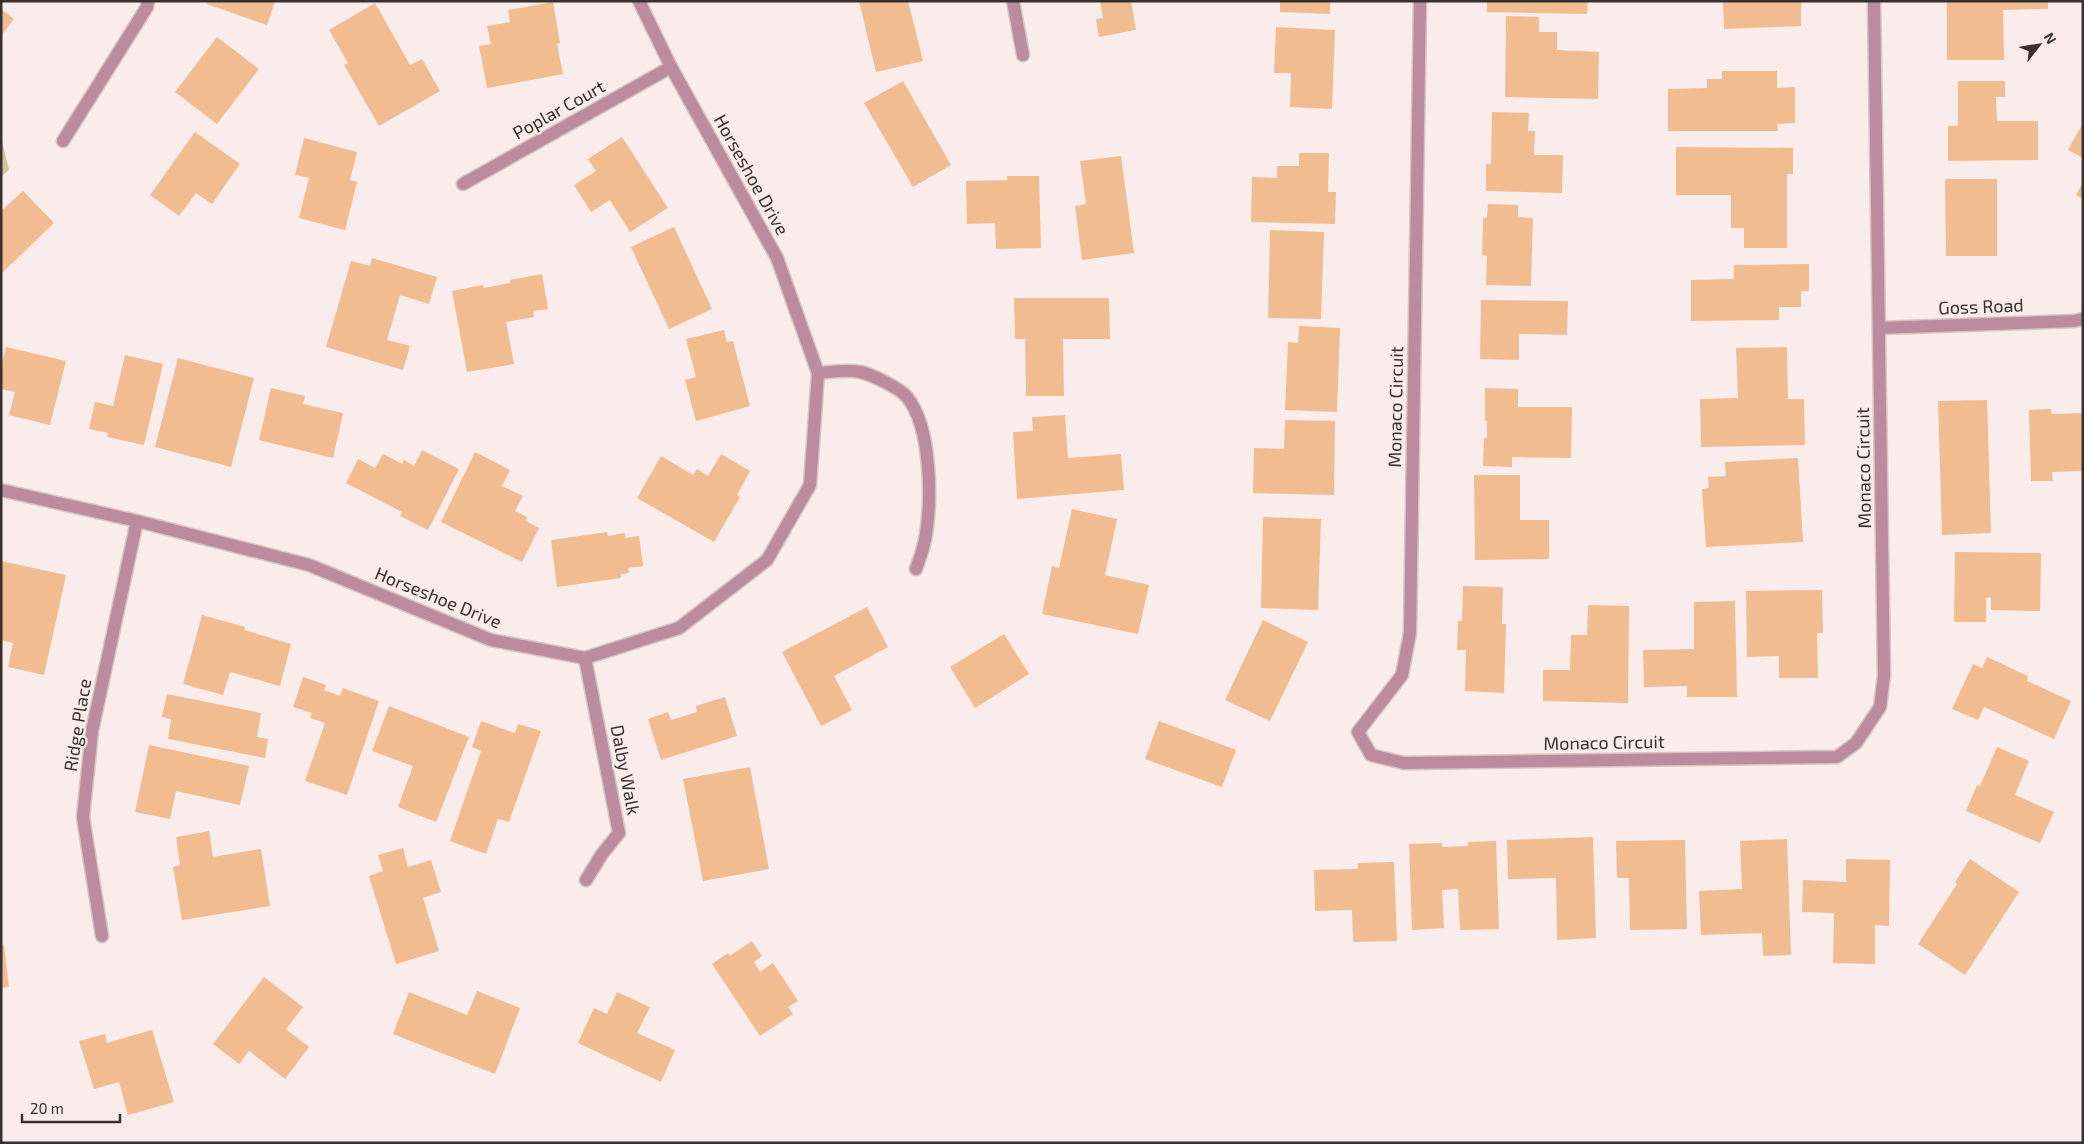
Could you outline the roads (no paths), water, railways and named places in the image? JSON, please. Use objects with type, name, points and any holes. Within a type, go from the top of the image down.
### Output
[{"type":"street","points":[[63,141],[147,7],[148,1]]},
{"type":"street","name":"Horseshoe Drive","points":[[1,490],[137,521],[309,565],[491,640],[585,658],[679,628],[768,560],[810,485],[818,373],[777,258],[672,67],[639,1]]},
{"type":"street","points":[[1013,1],[1023,55]]},
{"type":"street","name":"Monaco Circuit","points":[[1420,1],[1410,633],[1402,675],[1358,732],[1372,755],[1404,763],[1837,758],[1856,743],[1880,707],[1884,676],[1874,1]]},
{"type":"street","name":"Poplar Court","points":[[463,184],[672,67]]},
{"type":"street","name":"Goss Road","points":[[1879,328],[2074,321],[2083,319]]},
{"type":"street","points":[[818,373],[860,372],[887,384],[907,396],[918,420],[928,457],[928,508],[925,540],[916,569]]},
{"type":"street","name":"Ridge Place","points":[[102,936],[83,817],[92,731],[137,521]]},
{"type":"street","name":"Dalby Walk","points":[[585,658],[619,833],[602,854],[586,880]]}]
